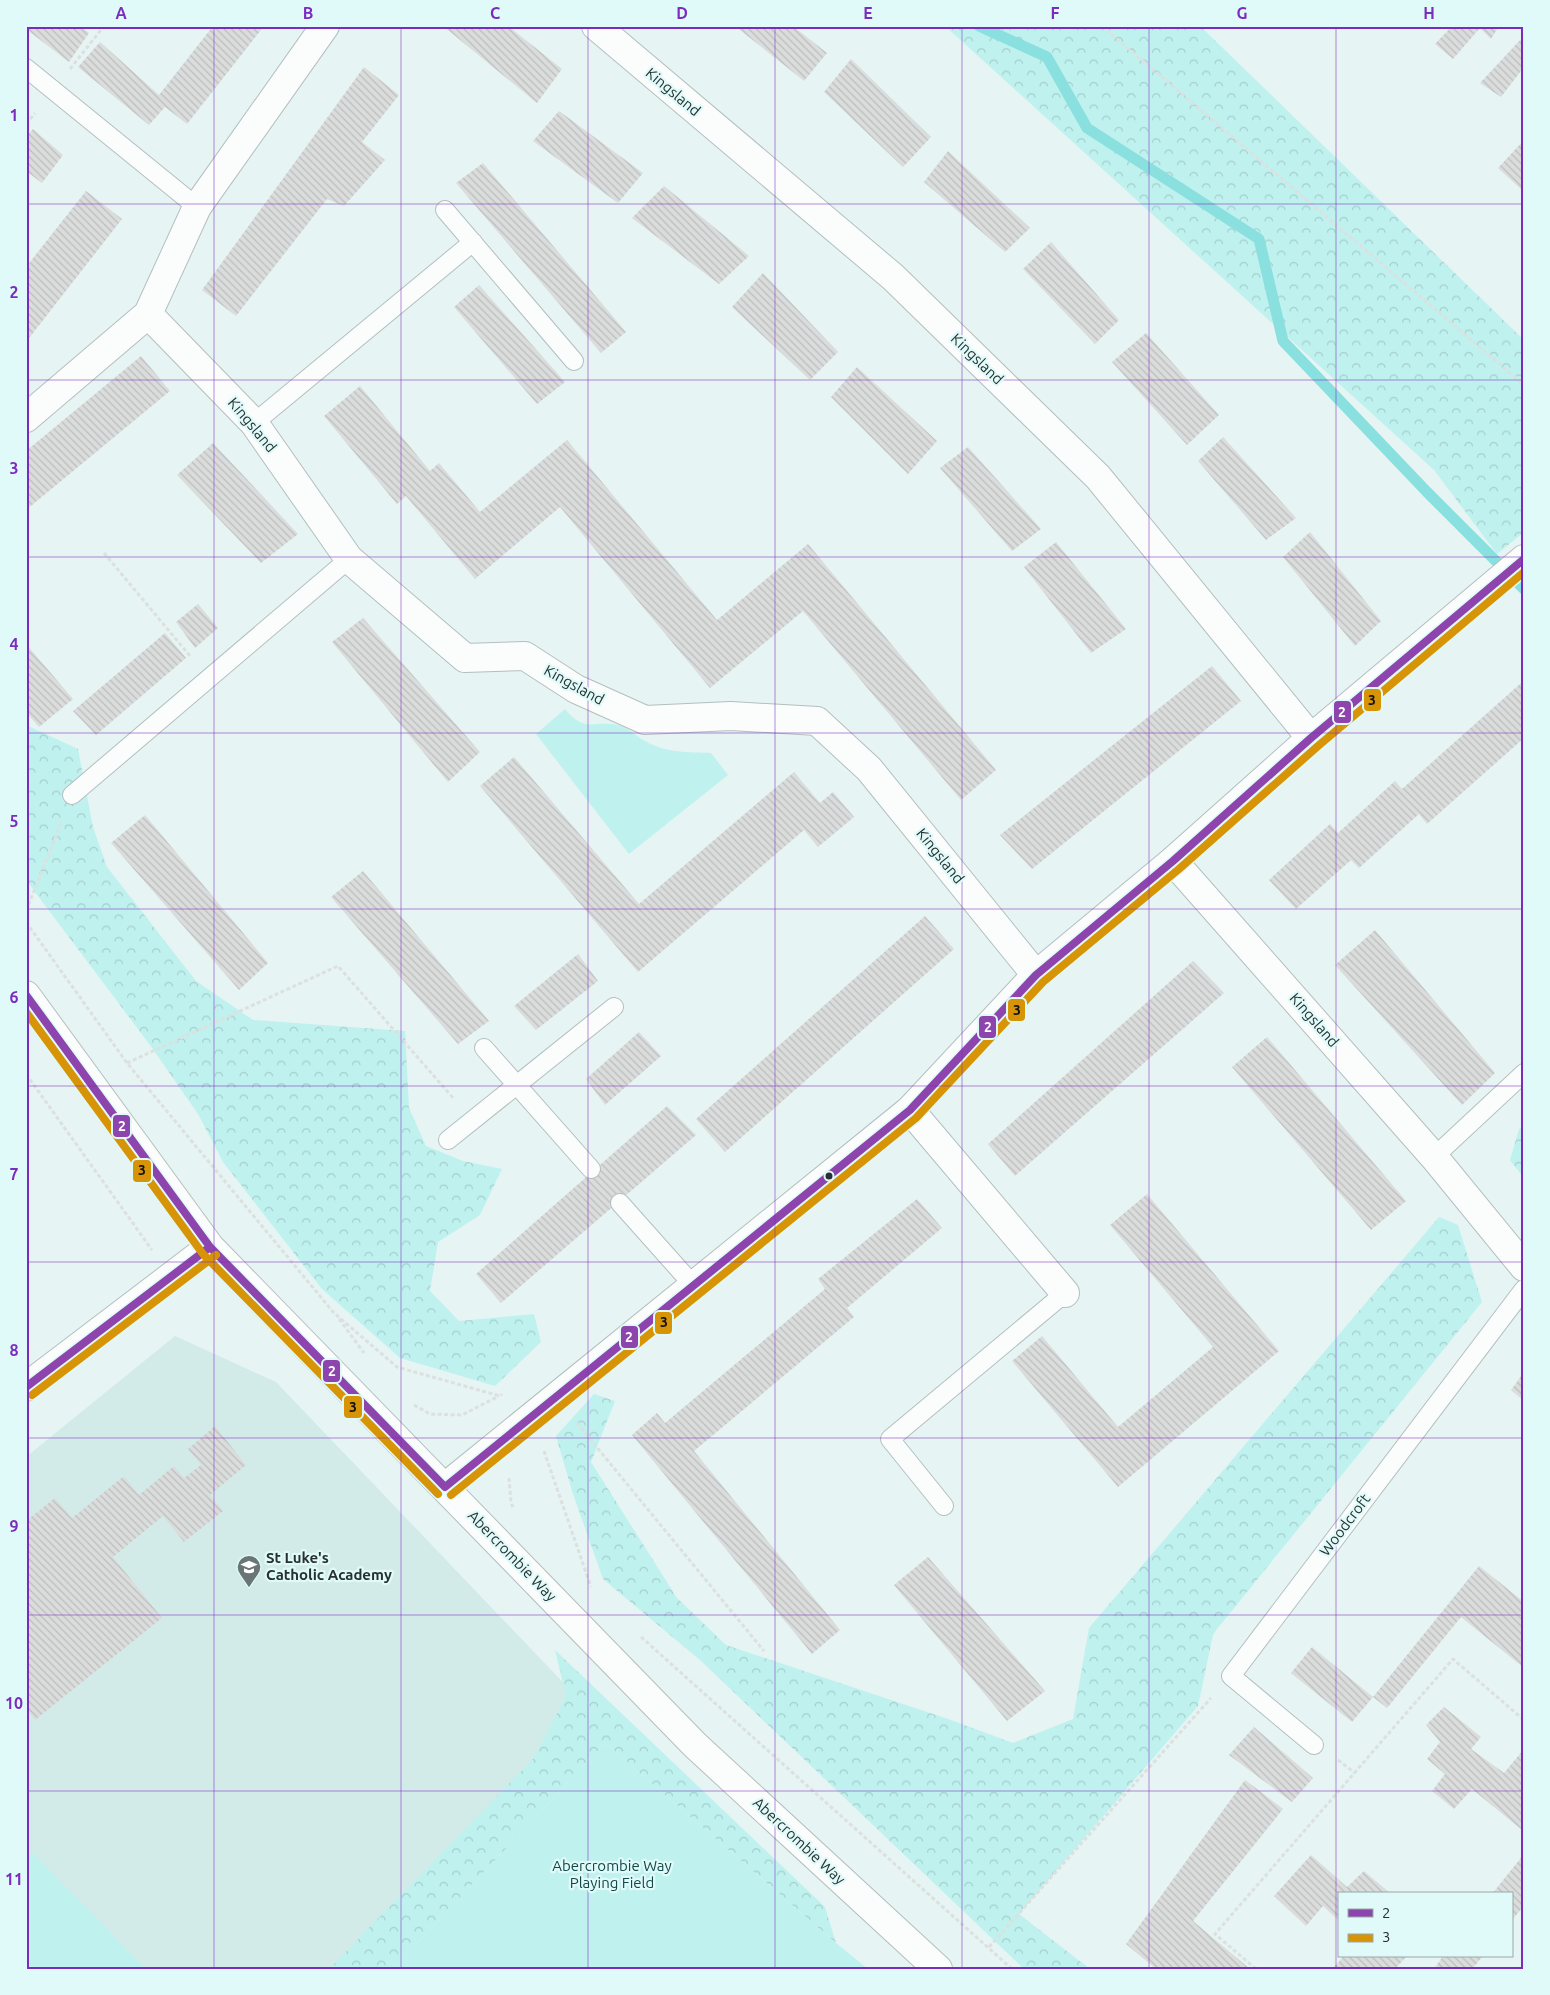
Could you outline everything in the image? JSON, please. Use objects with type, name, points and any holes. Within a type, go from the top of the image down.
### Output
[{"type":"street","points":[[26,418],[148,314],[197,206],[326,26]]},
{"type":"street","name":"Kingsland","points":[[596,26],[893,277],[1098,477],[1311,738]]},
{"type":"street","name":"Kingsland","points":[[148,314],[254,423],[349,559],[465,658],[525,656],[576,689],[645,720],[731,716],[817,721],[869,769],[1036,975]]},
{"type":"street","points":[[445,1487],[910,1110],[1036,975],[1173,861],[1311,738],[1524,559]]},
{"type":"street","name":"Kingsland","points":[[1173,861],[1434,1157]]},
{"type":"street","name":"Abercrombie Way","points":[[26,996],[210,1247],[695,1745],[938,1969]]},
{"type":"street","points":[[910,1110],[1065,1293]]},
{"type":"street","points":[[1434,1157],[1524,1267]]},
{"type":"street","points":[[26,1387],[210,1247]]},
{"type":"lane","points":[[26,68],[197,206]]},
{"type":"lane","points":[[445,210],[574,361]]},
{"type":"lane","points":[[254,423],[473,242]]},
{"type":"lane","points":[[72,795],[349,559]]},
{"type":"lane","points":[[448,1140],[614,1007]]},
{"type":"lane","points":[[484,1048],[590,1169]]},
{"type":"lane","points":[[1434,1157],[1524,1074]]},
{"type":"lane","points":[[620,1203],[693,1285]]},
{"type":"lane","name":"Woodcroft","points":[[1232,1676],[1524,1289]]},
{"type":"lane","points":[[944,1506],[890,1439],[1065,1293]]},
{"type":"lane","points":[[1232,1676],[1314,1745]]},
{"type":"path","points":[[1102,26],[1524,386]]},
{"type":"path","points":[[104,553],[209,678]]},
{"type":"path","points":[[26,912],[72,795]]},
{"type":"path","points":[[26,922],[127,1063],[334,1313],[370,1361]]},
{"type":"path","points":[[127,1063],[338,966],[472,1120]]},
{"type":"path","points":[[26,1074],[171,1277]]},
{"type":"path","points":[[334,1313],[397,1367],[500,1396]]},
{"type":"path","points":[[413,1405],[430,1414],[462,1415],[500,1396],[506,1391]]},
{"type":"path","points":[[572,1416],[764,1651]]},
{"type":"path","points":[[541,1442],[593,1594],[586,1588]]},
{"type":"path","points":[[509,1476],[511,1503],[516,1511]]},
{"type":"path","points":[[638,1634],[1012,1969]]},
{"type":"path","points":[[1256,1969],[1215,1934],[1453,1659],[1524,1720]]},
{"type":"path","points":[[989,1947],[1232,1676]]},
{"type":"shaded area","name":"St Luke's Catholic Academy","points":[[175,1336],[276,1382],[598,1719],[368,1969],[26,1969],[26,1457]]},
{"type":"green space","points":[[945,26],[1200,26],[1524,340],[1524,532],[1497,554],[1434,470]]},
{"type":"green space","points":[[565,709],[572,717],[584,724],[621,726],[654,746],[678,751],[711,753],[728,775],[629,854],[536,734]]},
{"type":"green space","points":[[26,725],[78,749],[93,827],[107,867],[196,981],[253,1020],[405,1031],[409,1108],[426,1146],[463,1161],[502,1169],[480,1215],[438,1242],[430,1291],[459,1321],[534,1314],[541,1342],[495,1386],[400,1358],[322,1289],[223,1162],[198,1114],[150,1045],[26,880]]},
{"type":"green space","points":[[1524,1125],[1524,1178],[1510,1160],[1519,1129]]},
{"type":"green space","points":[[1439,1217],[1458,1225],[1482,1302],[1217,1629],[1213,1635],[1198,1706],[1019,1914],[1090,1969],[1024,1969],[700,1660],[603,1579],[572,1491],[556,1436],[594,1394],[615,1401],[591,1462],[677,1598],[726,1645],[951,1720],[1013,1743],[1073,1719],[1089,1628]]},
{"type":"green space","points":[[555,1650],[825,1907],[836,1943],[605,1743],[393,1969],[329,1969],[533,1759],[566,1696]]},
{"type":"green space","name":"Abercrombie Way Playing Field","points":[[605,1743],[836,1943],[868,1969],[393,1969]]},
{"type":"green space","points":[[33,1853],[146,1969],[26,1969],[26,1859]]},
{"type":"building","points":[[26,26],[80,26],[89,33],[69,62],[26,29]]},
{"type":"building","points":[[213,26],[264,26],[187,124],[165,107],[149,125],[78,67],[100,42],[159,95]]},
{"type":"building","points":[[443,26],[508,26],[562,69],[537,103]]},
{"type":"building","points":[[735,26],[793,26],[827,53],[804,81]]},
{"type":"building","points":[[1452,26],[1499,26],[1491,39],[1480,28],[1453,59],[1435,44]]},
{"type":"building","points":[[1522,38],[1524,67],[1501,97],[1480,83]]},
{"type":"building","points":[[851,59],[931,137],[903,167],[824,92]]},
{"type":"building","points":[[364,67],[399,95],[362,142],[385,160],[344,206],[327,199],[236,316],[202,290]]},
{"type":"building","points":[[559,111],[643,173],[618,203],[533,141]]},
{"type":"building","points":[[33,129],[63,155],[42,183],[26,171],[26,137]]},
{"type":"building","points":[[1524,140],[1524,192],[1498,168]]},
{"type":"building","points":[[948,151],[1030,228],[1005,252],[924,182]]},
{"type":"building","points":[[483,163],[626,332],[601,353],[456,183]]},
{"type":"building","points":[[664,186],[749,256],[719,284],[632,218]]},
{"type":"building","points":[[86,191],[122,219],[26,342],[26,267]]},
{"type":"building","points":[[1051,242],[1119,320],[1095,344],[1023,269]]},
{"type":"building","points":[[763,273],[838,352],[810,380],[732,307]]},
{"type":"building","points":[[479,285],[565,382],[537,404],[454,307]]},
{"type":"building","points":[[1146,333],[1219,415],[1187,445],[1112,362]]},
{"type":"building","points":[[141,356],[170,391],[26,510],[26,451]]},
{"type":"building","points":[[857,367],[937,441],[908,474],[831,397]]},
{"type":"building","points":[[360,386],[430,471],[439,463],[480,512],[567,440],[717,620],[808,544],[996,770],[961,800],[803,611],[710,688],[560,507],[475,579],[406,496],[397,504],[324,416]]},
{"type":"building","points":[[1223,437],[1296,518],[1266,540],[1198,461]]},
{"type":"building","points":[[213,443],[298,534],[261,563],[177,475]]},
{"type":"building","points":[[968,447],[1041,529],[1012,551],[940,468]]},
{"type":"building","points":[[1310,532],[1381,621],[1355,646],[1283,557]]},
{"type":"building","points":[[1056,542],[1126,629],[1091,653],[1024,567]]},
{"type":"building","points":[[198,604],[218,628],[195,648],[176,622]]},
{"type":"building","points":[[363,618],[480,752],[448,782],[332,642]]},
{"type":"building","points":[[165,633],[186,658],[96,735],[73,711]]},
{"type":"building","points":[[26,644],[73,699],[39,727],[26,712]]},
{"type":"building","points":[[1212,666],[1241,701],[1032,869],[1000,835]]},
{"type":"building","points":[[1521,683],[1524,685],[1524,738],[1427,824],[1419,814],[1359,868],[1351,860],[1296,909],[1269,880],[1330,824],[1338,833],[1395,781],[1402,789]]},
{"type":"building","points":[[514,757],[639,904],[794,772],[820,803],[833,792],[854,817],[818,847],[804,830],[638,972],[480,786]]},
{"type":"building","points":[[145,815],[268,963],[239,990],[111,843]]},
{"type":"building","points":[[363,871],[489,1021],[458,1044],[331,897]]},
{"type":"building","points":[[925,916],[954,949],[725,1152],[696,1119]]},
{"type":"building","points":[[1375,930],[1495,1073],[1462,1105],[1335,965]]},
{"type":"building","points":[[578,954],[598,981],[536,1030],[514,1006]]},
{"type":"building","points":[[1193,961],[1224,993],[1015,1176],[988,1144]]},
{"type":"building","points":[[639,1032],[661,1056],[605,1105],[586,1079]]},
{"type":"building","points":[[1267,1037],[1406,1201],[1371,1230],[1232,1067]]},
{"type":"building","points":[[667,1106],[696,1135],[501,1303],[476,1274]]},
{"type":"building","points":[[1147,1194],[1279,1351],[1118,1487],[1012,1361],[1042,1336],[1118,1427],[1213,1347],[1110,1225]]},
{"type":"building","points":[[917,1199],[942,1228],[847,1308],[854,1317],[694,1451],[840,1630],[812,1654],[632,1435],[657,1413],[665,1423],[825,1289],[818,1279]]},
{"type":"building","points":[[1524,1372],[1524,1401],[1511,1390]]},
{"type":"building","points":[[215,1426],[246,1465],[210,1495],[223,1511],[184,1542],[163,1516],[113,1557],[162,1618],[35,1720],[26,1709],[26,1521],[55,1498],[72,1518],[124,1476],[139,1495],[174,1466],[184,1478],[201,1465],[188,1449]]},
{"type":"building","points":[[928,1557],[1045,1691],[1007,1721],[894,1585]]},
{"type":"building","points":[[1479,1566],[1524,1602],[1524,1668],[1461,1617],[1387,1708],[1373,1697]]},
{"type":"building","points":[[1312,1647],[1373,1697],[1352,1722],[1291,1673]]},
{"type":"building","points":[[1444,1707],[1481,1737],[1471,1749],[1504,1773],[1524,1749],[1524,1828],[1522,1830],[1472,1789],[1454,1809],[1432,1791],[1445,1774],[1427,1759],[1440,1742],[1426,1725]]},
{"type":"building","points":[[1254,1727],[1313,1778],[1292,1802],[1229,1755]]},
{"type":"building","points":[[1245,1780],[1283,1809],[1193,1921],[1250,1969],[1156,1969],[1126,1944]]},
{"type":"building","points":[[1524,1854],[1524,1906],[1512,1920],[1512,1892],[1494,1892]]},
{"type":"building","points":[[1311,1855],[1347,1887],[1364,1871],[1389,1892],[1338,1892],[1338,1920],[1323,1906],[1306,1926],[1274,1896]]},
{"type":"building","points":[[1342,1958],[1405,1958],[1395,1969],[1332,1969]]},
{"type":"building","points":[[1442,1958],[1481,1958],[1472,1969],[1434,1969]]},
{"type":"waterway","points":[[979,26],[1047,57],[1087,128],[1259,239],[1283,341],[1427,492],[1524,589]]},
{"type":"transit line","name":"2","points":[[445,1487],[910,1110],[1036,975],[1173,861],[1311,738],[1524,559]]},
{"type":"transit line","name":"3","points":[[451,1495],[916,1118],[1043,982],[1179,869],[1318,746],[1524,572]]},
{"type":"transit line","name":"2","points":[[26,995],[210,1247],[445,1487]]},
{"type":"transit line","name":"3","points":[[26,1012],[203,1254],[438,1494]]},
{"type":"transit line","name":"2","points":[[26,1387],[210,1247]]},
{"type":"transit line","name":"3","points":[[32,1395],[216,1255]]},
{"type":"place","name":"St Luke's Catholic Academy","points":[[249,1588]]}]
